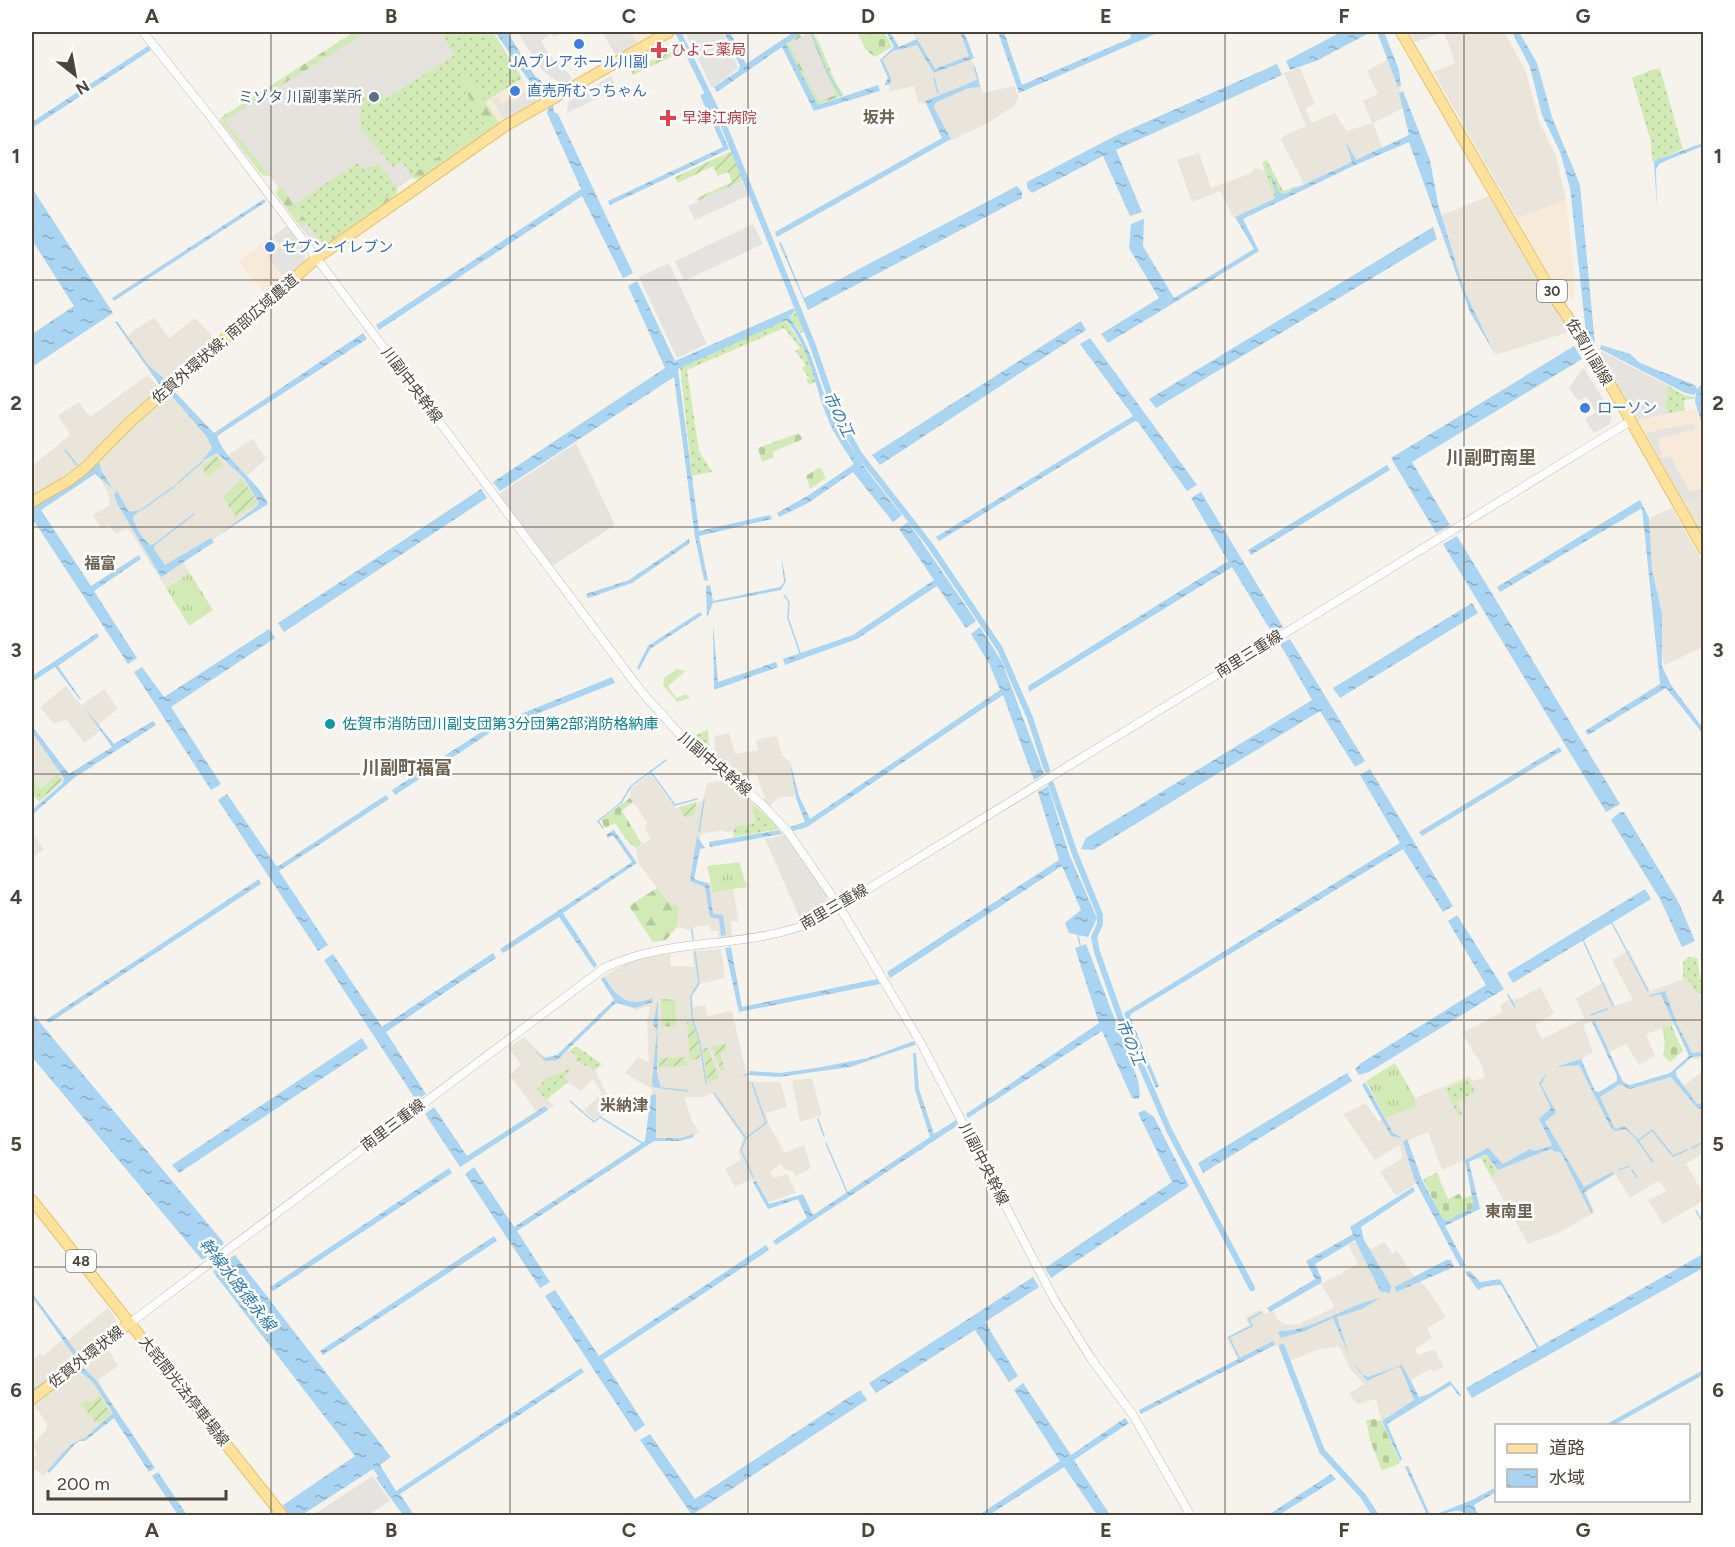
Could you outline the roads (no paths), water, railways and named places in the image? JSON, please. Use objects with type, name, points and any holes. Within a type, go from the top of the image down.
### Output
[{"type":"main road","name":"佐賀外環状線; 南部広域農道","points":[[32,502],[85,468],[130,422],[317,258],[505,126],[669,32]]},
{"type":"main road","name":"佐賀川副線","points":[[1401,32],[1558,303],[1593,354],[1629,422],[1704,550]]},
{"type":"main road","name":"佐賀外環状線","points":[[32,1200],[130,1323],[32,1399]]},
{"type":"main road","name":"大詫間光法停車場線","points":[[130,1323],[281,1513]]},
{"type":"street","name":"川副中央幹線","points":[[143,32],[317,258],[641,691],[682,737],[763,805],[788,832],[839,906],[922,1046],[1054,1299],[1092,1360],[1133,1415],[1191,1515]]},
{"type":"street","name":"南里三重線","points":[[130,1323],[604,968],[625,958],[671,947],[794,930],[839,906],[1629,422]]},
{"type":"water","points":[[495,32],[507,32],[535,76],[554,91],[559,100],[553,106],[554,112],[558,114],[633,273],[623,278],[582,196],[379,330],[376,325],[581,189],[547,113],[548,108]]},
{"type":"water","points":[[724,32],[730,32],[746,64],[794,32],[799,32],[800,34],[786,44],[818,105],[878,85],[880,91],[814,111],[782,47],[717,92],[714,87],[738,71],[740,66]]},
{"type":"water","points":[[886,32],[890,32],[899,47],[917,39],[935,69],[969,56],[960,32],[964,32],[974,58],[934,73],[917,45],[894,51],[882,59],[891,78],[890,84],[884,86],[888,78],[880,60],[894,47]]},
{"type":"water","points":[[998,32],[1004,32],[1022,85],[1131,38],[1130,32],[1138,34],[1160,32],[1019,93]]},
{"type":"water","points":[[1341,32],[1371,32],[1316,61],[1290,70],[1286,61]]},
{"type":"water","points":[[1377,32],[1384,32],[1399,70],[1401,86],[1398,87]]},
{"type":"water","points":[[1512,32],[1519,32],[1537,63],[1552,117],[1580,185],[1595,345],[1586,332],[1570,188],[1560,152],[1542,115],[1530,67]]},
{"type":"water","points":[[148,46],[151,50],[32,128],[32,122]]},
{"type":"water","points":[[1277,64],[1282,75],[1116,150],[1142,212],[1130,216],[1103,156],[1032,193],[1027,188],[1027,182],[1117,135]]},
{"type":"water","points":[[978,79],[980,87],[968,88],[935,103],[934,108],[951,139],[777,237],[775,232],[942,138],[925,101]]},
{"type":"water","points":[[1403,91],[1430,160],[1438,204],[1464,290],[1495,354],[1470,312],[1409,142],[1243,219],[1259,251],[1108,343],[1101,334],[1159,298],[1129,248],[1131,224],[1144,219],[1143,246],[1174,298],[1254,249],[1235,217],[1274,199],[1276,194],[1267,166],[1279,192],[1284,194],[1352,162],[1346,142],[1356,160],[1409,135],[1399,93]]},
{"type":"water","points":[[705,93],[729,149],[610,205],[608,201],[723,147],[700,95]]},
{"type":"water","points":[[1703,143],[1703,146],[1660,163],[1656,169],[1657,209],[1654,161]]},
{"type":"water","points":[[1017,186],[1022,192],[1022,198],[808,310],[779,243],[781,242],[804,298]]},
{"type":"water","points":[[32,188],[113,313],[32,367],[32,334],[74,306],[32,240]]},
{"type":"water","points":[[264,199],[266,202],[114,301],[112,298]]},
{"type":"water","points":[[1433,227],[1437,239],[1156,408],[1149,399]]},
{"type":"water","points":[[637,281],[675,361],[794,308],[795,311],[789,317],[805,343],[836,421],[858,458],[902,515],[893,522],[853,472],[808,503],[779,517],[777,513],[809,495],[854,464],[830,425],[801,342],[786,320],[678,369],[699,531],[770,515],[772,519],[699,536],[708,581],[704,580],[695,537],[674,377],[500,491],[493,482],[665,368],[628,286]]},
{"type":"water","points":[[117,321],[149,366],[167,381],[161,387],[115,322]]},
{"type":"water","points":[[1081,321],[1086,330],[880,465],[872,455]]},
{"type":"water","points":[[363,333],[367,339],[217,436],[228,455],[257,487],[268,504],[220,534],[259,503],[244,478],[217,453],[202,461],[212,448],[207,437],[172,396],[161,400],[173,390],[214,433]]},
{"type":"water","points":[[1090,338],[1197,485],[1187,491],[1138,422],[1135,421],[939,541],[936,537],[1133,416],[1080,344]]},
{"type":"water","points":[[1601,345],[1630,354],[1640,363],[1695,385],[1697,389],[1703,383],[1703,429],[1695,401],[1696,392],[1694,395],[1685,393],[1600,349]]},
{"type":"water","points":[[1574,346],[1582,359],[1412,462],[1450,525],[1436,533],[1391,458]]},
{"type":"water","points":[[99,461],[101,470],[112,488],[95,474],[41,510],[91,586],[139,555],[141,559],[94,591],[137,658],[128,664],[32,518],[32,507],[72,484]]},
{"type":"water","points":[[1387,465],[1390,470],[1251,555],[1248,550]]},
{"type":"water","points":[[481,489],[487,498],[284,632],[278,623]]},
{"type":"water","points":[[117,491],[129,512],[141,510],[133,516],[135,524],[150,545],[155,544],[154,549],[165,565],[211,538],[214,542],[161,577],[117,503],[114,495]]},
{"type":"water","points":[[1201,492],[1283,627],[1272,633],[1232,567],[1029,692],[1028,686],[1228,561],[1191,498]]},
{"type":"water","points":[[1640,500],[1649,518],[1652,570],[1662,614],[1662,666],[1671,685],[1703,728],[1701,731],[1666,688],[1588,735],[1585,731],[1660,684],[1642,508],[1500,592],[1497,587]]},
{"type":"water","points":[[908,522],[976,621],[966,628],[937,586],[857,639],[785,665],[783,659],[853,635],[934,580],[899,529]]},
{"type":"water","points":[[1457,536],[1620,804],[1606,812],[1443,544]]},
{"type":"water","points":[[689,539],[690,543],[632,583],[588,598],[586,594],[629,580]]},
{"type":"water","points":[[781,556],[786,581],[781,590],[713,603],[707,617],[706,586],[710,585],[713,601],[780,587],[784,582]]},
{"type":"water","points":[[1472,603],[1478,613],[1340,698],[1333,688]]},
{"type":"water","points":[[700,612],[702,615],[650,649],[639,670],[637,668],[648,646]]},
{"type":"water","points":[[713,623],[718,682],[776,662],[778,667],[714,690]]},
{"type":"water","points":[[980,627],[1002,662],[1044,774],[1034,780],[1003,695],[807,827],[793,831],[790,827],[805,822],[796,798],[790,762],[799,796],[810,819],[1000,690],[989,663],[971,634]]},
{"type":"water","points":[[269,629],[275,638],[171,707],[221,784],[211,790],[134,672],[142,667],[164,697]]},
{"type":"water","points":[[97,633],[99,637],[58,666],[80,700],[55,667],[32,682],[32,676]]},
{"type":"water","points":[[1290,639],[1365,761],[1355,767],[1320,711],[1093,850],[1081,849],[1086,838],[1312,700],[1280,644]]},
{"type":"water","points":[[612,677],[615,683],[491,732],[395,795],[392,790],[489,727]]},
{"type":"water","points":[[83,706],[114,744],[153,721],[156,725],[74,778],[32,815],[32,810],[63,783],[64,778],[32,732],[32,726],[69,774],[112,747]]},
{"type":"water","points":[[1559,747],[1562,751],[1422,836],[1419,832]]},
{"type":"water","points":[[1370,769],[1453,906],[1443,912],[1403,849],[1131,1014],[1130,1017],[1159,1086],[1156,1088],[1124,1013],[1400,843],[1360,775]]},
{"type":"water","points":[[1048,786],[1069,854],[1097,918],[1088,937],[1069,933],[1065,923],[1081,910],[1062,866],[890,978],[887,972],[1059,860],[1038,792]]},
{"type":"water","points":[[227,794],[277,867],[386,795],[389,799],[279,871],[328,945],[318,951],[218,800]]},
{"type":"water","points":[[1620,812],[1624,812],[1678,901],[1695,941],[1682,947],[1660,899],[1611,820]]},
{"type":"water","points":[[614,830],[637,863],[563,913],[597,965],[594,968],[559,917],[503,953],[500,949],[632,862],[613,835],[608,838],[606,835]]},
{"type":"water","points":[[779,830],[782,834],[710,847],[709,842]]},
{"type":"water","points":[[697,836],[705,848],[700,849],[694,879],[709,884],[713,914],[723,915],[726,935],[721,936],[719,919],[710,917],[705,887],[690,881]]},
{"type":"water","points":[[259,879],[261,884],[49,1023],[46,1020]]},
{"type":"water","points":[[1645,889],[1651,899],[1513,983],[1507,973]]},
{"type":"water","points":[[1457,915],[1504,989],[1369,1072],[1359,1075],[1355,1069],[1361,1063],[1486,985],[1448,921]]},
{"type":"water","points":[[1086,944],[1138,1080],[1140,1096],[1138,1099],[1132,1098],[1102,1031],[968,1118],[966,1114],[1099,1023],[1075,948]]},
{"type":"water","points":[[731,947],[742,1007],[877,979],[880,984],[739,1012],[725,948]]},
{"type":"water","points":[[493,953],[496,958],[386,1032],[426,1094],[416,1100],[324,960],[333,954],[382,1027]]},
{"type":"water","points":[[604,977],[614,991],[624,999],[636,1002],[652,998],[653,1002],[635,1008],[616,1003],[557,1060],[545,1061],[533,1049],[544,1058],[557,1055],[614,1000],[601,979]]},
{"type":"water","points":[[1665,991],[1677,1024],[1692,1053],[1703,1052],[1702,1056],[1692,1057],[1676,1071],[1676,1075],[1697,1104],[1703,1103],[1703,1108],[1698,1109],[1671,1077],[1630,1089],[1620,1084],[1600,1097],[1615,1129],[1624,1126],[1638,1141],[1626,1129],[1615,1131],[1611,1128],[1579,1065],[1556,1067],[1581,1059],[1595,1091],[1599,1092],[1617,1081],[1617,1076],[1592,1022],[1595,1021],[1623,1082],[1630,1085],[1670,1073],[1689,1056],[1660,993]]},
{"type":"water","points":[[658,1001],[657,1075],[661,1088],[653,1087],[652,1081],[657,1031],[653,1024]]},
{"type":"water","name":"幹線水路徳永線","points":[[32,1013],[224,1243],[220,1247],[229,1259],[235,1255],[391,1457],[380,1465],[396,1491],[581,1368],[584,1372],[400,1494],[414,1515],[403,1515],[376,1478],[378,1476],[373,1469],[302,1515],[276,1515],[285,1509],[283,1505],[355,1456],[213,1272],[217,1266],[209,1256],[202,1260],[32,1057]]},
{"type":"water","points":[[362,1038],[368,1048],[179,1173],[172,1165]]},
{"type":"water","points":[[914,1041],[915,1045],[850,1067],[779,1077],[750,1075],[750,1071],[780,1073],[868,1058]]},
{"type":"water","points":[[913,1053],[916,1053],[919,1089],[934,1134],[956,1120],[958,1125],[776,1245],[773,1241],[807,1218],[798,1199],[768,1209],[753,1182],[756,1181],[769,1204],[803,1194],[813,1215],[930,1137],[915,1090]]},
{"type":"water","points":[[1347,1073],[1352,1081],[1203,1173],[1198,1163]]},
{"type":"water","points":[[1547,1073],[1541,1085],[1556,1112],[1545,1122],[1584,1187],[1612,1172],[1614,1174],[1584,1192],[1593,1212],[1591,1213],[1561,1153],[1550,1149],[1498,1170],[1486,1154],[1469,1162],[1480,1209],[1445,1226],[1466,1266],[1460,1266],[1415,1181],[1403,1142],[1407,1139],[1422,1180],[1443,1219],[1447,1221],[1474,1207],[1465,1160],[1488,1148],[1503,1164],[1530,1149],[1535,1151],[1552,1145],[1539,1119],[1551,1108],[1539,1083]]},
{"type":"water","points":[[1365,1082],[1393,1133],[1402,1138],[1391,1136],[1362,1085]]},
{"type":"water","points":[[656,1094],[656,1138],[682,1138],[693,1134],[694,1137],[680,1141],[654,1141],[517,1231],[550,1282],[540,1288],[465,1174],[474,1167],[514,1227],[645,1141],[651,1095]]},
{"type":"water","points":[[545,1106],[548,1110],[460,1167],[425,1114],[434,1107],[467,1156]]},
{"type":"water","points":[[1144,1110],[1154,1117],[1189,1186],[1051,1278],[1045,1268],[1172,1182],[1138,1113]]},
{"type":"water","points":[[449,1168],[452,1173],[273,1291],[270,1287]]},
{"type":"water","points":[[1413,1187],[1415,1191],[1361,1227],[1364,1240],[1391,1286],[1390,1293],[1380,1291],[1355,1240],[1315,1264],[1322,1280],[1321,1283],[1270,1312],[1267,1308],[1315,1279],[1306,1261],[1353,1234],[1350,1227]]},
{"type":"water","points":[[494,1236],[497,1241],[323,1355],[320,1351]]},
{"type":"water","points":[[766,1245],[769,1250],[603,1360],[645,1425],[635,1432],[545,1296],[555,1290],[599,1356]]},
{"type":"water","points":[[1703,1254],[1703,1268],[1472,1398],[1466,1388],[1537,1348],[1501,1285],[1486,1286],[1478,1290],[1465,1272],[1470,1271],[1480,1282],[1500,1279],[1539,1347]]},
{"type":"water","points":[[1446,1260],[1451,1260],[1454,1267],[1396,1292],[1395,1287]]},
{"type":"water","points":[[1033,1277],[1039,1287],[985,1322],[1018,1376],[1009,1382],[975,1330],[876,1393],[869,1383]]},
{"type":"water","points":[[32,1293],[78,1354],[75,1357],[32,1297]]},
{"type":"water","points":[[1380,1298],[1362,1309],[1337,1317],[1349,1355],[1333,1318],[1305,1331],[1281,1338],[1278,1333],[1316,1323],[1367,1301]]},
{"type":"water","points":[[1273,1341],[1275,1345],[1141,1414],[1139,1410]]},
{"type":"water","points":[[1402,1365],[1419,1397],[1429,1394],[1450,1381],[1461,1395],[1459,1396],[1451,1385],[1387,1424],[1402,1459],[1400,1461],[1382,1421],[1414,1400],[1401,1368],[1397,1367],[1367,1381],[1362,1374],[1368,1377]]},
{"type":"water","points":[[83,1368],[96,1380],[155,1468],[149,1472],[114,1418],[85,1441],[79,1441],[49,1473],[47,1471],[69,1447],[79,1440],[84,1439],[113,1413],[92,1381],[79,1371]]},
{"type":"water","points":[[1703,1370],[1703,1375],[1616,1424],[1607,1424]]},
{"type":"water","points":[[1023,1383],[1071,1455],[1125,1418],[1129,1423],[1074,1460],[1110,1515],[1097,1515],[1064,1467],[989,1515],[979,1515],[1060,1461],[1014,1390]]},
{"type":"water","points":[[860,1390],[867,1400],[692,1515],[640,1440],[650,1434],[695,1499]]},
{"type":"water","points":[[1408,1466],[1430,1515],[1427,1515],[1405,1467]]},
{"type":"water","points":[[158,1472],[187,1515],[178,1515],[152,1476]]},
{"type":"water","points":[[1331,1474],[1336,1479],[1279,1515],[1268,1515]]},
{"type":"water","points":[[1495,1488],[1495,1493],[1474,1505],[1478,1515],[1467,1515],[1455,1511],[1434,1515],[1472,1500]]},
{"type":"waterway","name":"市の江","points":[[678,32],[726,131],[813,346],[836,413],[859,454],[930,545],[1000,649],[1030,718],[1047,770]]},
{"type":"waterway","points":[[811,32],[827,72],[841,96]]},
{"type":"waterway","points":[[974,66],[978,79]]},
{"type":"waterway","points":[[934,78],[938,93]]},
{"type":"waterway","points":[[65,450],[77,465]]},
{"type":"waterway","points":[[178,483],[203,461]]},
{"type":"waterway","points":[[141,510],[175,486]]},
{"type":"waterway","points":[[155,544],[194,514]]},
{"type":"waterway","points":[[784,595],[789,602],[788,618],[800,653]]},
{"type":"waterway","points":[[603,828],[598,821],[621,803],[631,786],[666,760]]},
{"type":"waterway","points":[[650,771],[675,805],[697,799]]},
{"type":"waterway","name":"市の江","points":[[1051,784],[1075,854],[1100,915],[1100,924],[1094,937],[1120,1017],[1169,1130],[1252,1288]]},
{"type":"waterway","points":[[699,832],[704,800]]},
{"type":"waterway","points":[[1612,923],[1648,991]]},
{"type":"waterway","points":[[692,930],[693,940]]},
{"type":"waterway","points":[[1078,935],[1080,945]]},
{"type":"waterway","points":[[1583,940],[1613,1006]]},
{"type":"waterway","points":[[695,952],[699,983],[691,996],[692,1017],[700,1043],[706,1083]]},
{"type":"waterway","points":[[1650,996],[1660,993]]},
{"type":"waterway","points":[[1508,995],[1515,1007]]},
{"type":"waterway","points":[[1591,1015],[1607,1009]]},
{"type":"waterway","points":[[744,1075],[750,1074]]},
{"type":"waterway","points":[[752,1083],[766,1123],[746,1138],[741,1150],[753,1177]]},
{"type":"waterway","points":[[662,1088],[688,1091]]},
{"type":"waterway","points":[[714,1093],[745,1137]]},
{"type":"waterway","points":[[570,1101],[594,1122],[600,1117],[642,1143]]},
{"type":"waterway","points":[[818,1119],[824,1136]]},
{"type":"waterway","points":[[1653,1162],[1638,1141],[1652,1130],[1673,1156],[1687,1150]]},
{"type":"waterway","points":[[1692,1148],[1704,1142]]},
{"type":"waterway","points":[[826,1143],[847,1192]]},
{"type":"waterway","points":[[1619,1170],[1629,1166]]},
{"type":"waterway","points":[[1632,1170],[1637,1177]]},
{"type":"waterway","points":[[1696,1211],[1704,1224]]},
{"type":"waterway","points":[[1239,1358],[1229,1337],[1252,1326],[1249,1319],[1262,1312]]},
{"type":"waterway","name":"市の江","points":[[1282,1347],[1322,1451],[1363,1496],[1376,1516]]},
{"type":"waterway","points":[[32,1391],[50,1378]]},
{"type":"place","name":"JAプレアホール川副","points":[[579,44]]},
{"type":"place","name":"ひよこ薬局","points":[[659,50]]},
{"type":"place","name":"直売所むっちゃん","points":[[515,91]]},
{"type":"place","name":"ミゾタ 川副事業所","points":[[374,97]]},
{"type":"place","name":"早津江病院","points":[[668,118]]},
{"type":"place","name":"セブン-イレブン","points":[[270,247]]},
{"type":"place","name":"ローソン","points":[[1585,408]]},
{"type":"place","name":"佐賀市消防団川副支団第3分団第2部消防格納庫","points":[[330,724]]},
{"type":"district","name":"坂井","points":[[879,117]]},
{"type":"district","name":"川副町南里","points":[[1491,458]]},
{"type":"district","name":"福富","points":[[100,563]]},
{"type":"district","name":"川副町福富","points":[[407,768]]},
{"type":"district","name":"米納津","points":[[624,1105]]},
{"type":"district","name":"東南里","points":[[1509,1211]]}]
